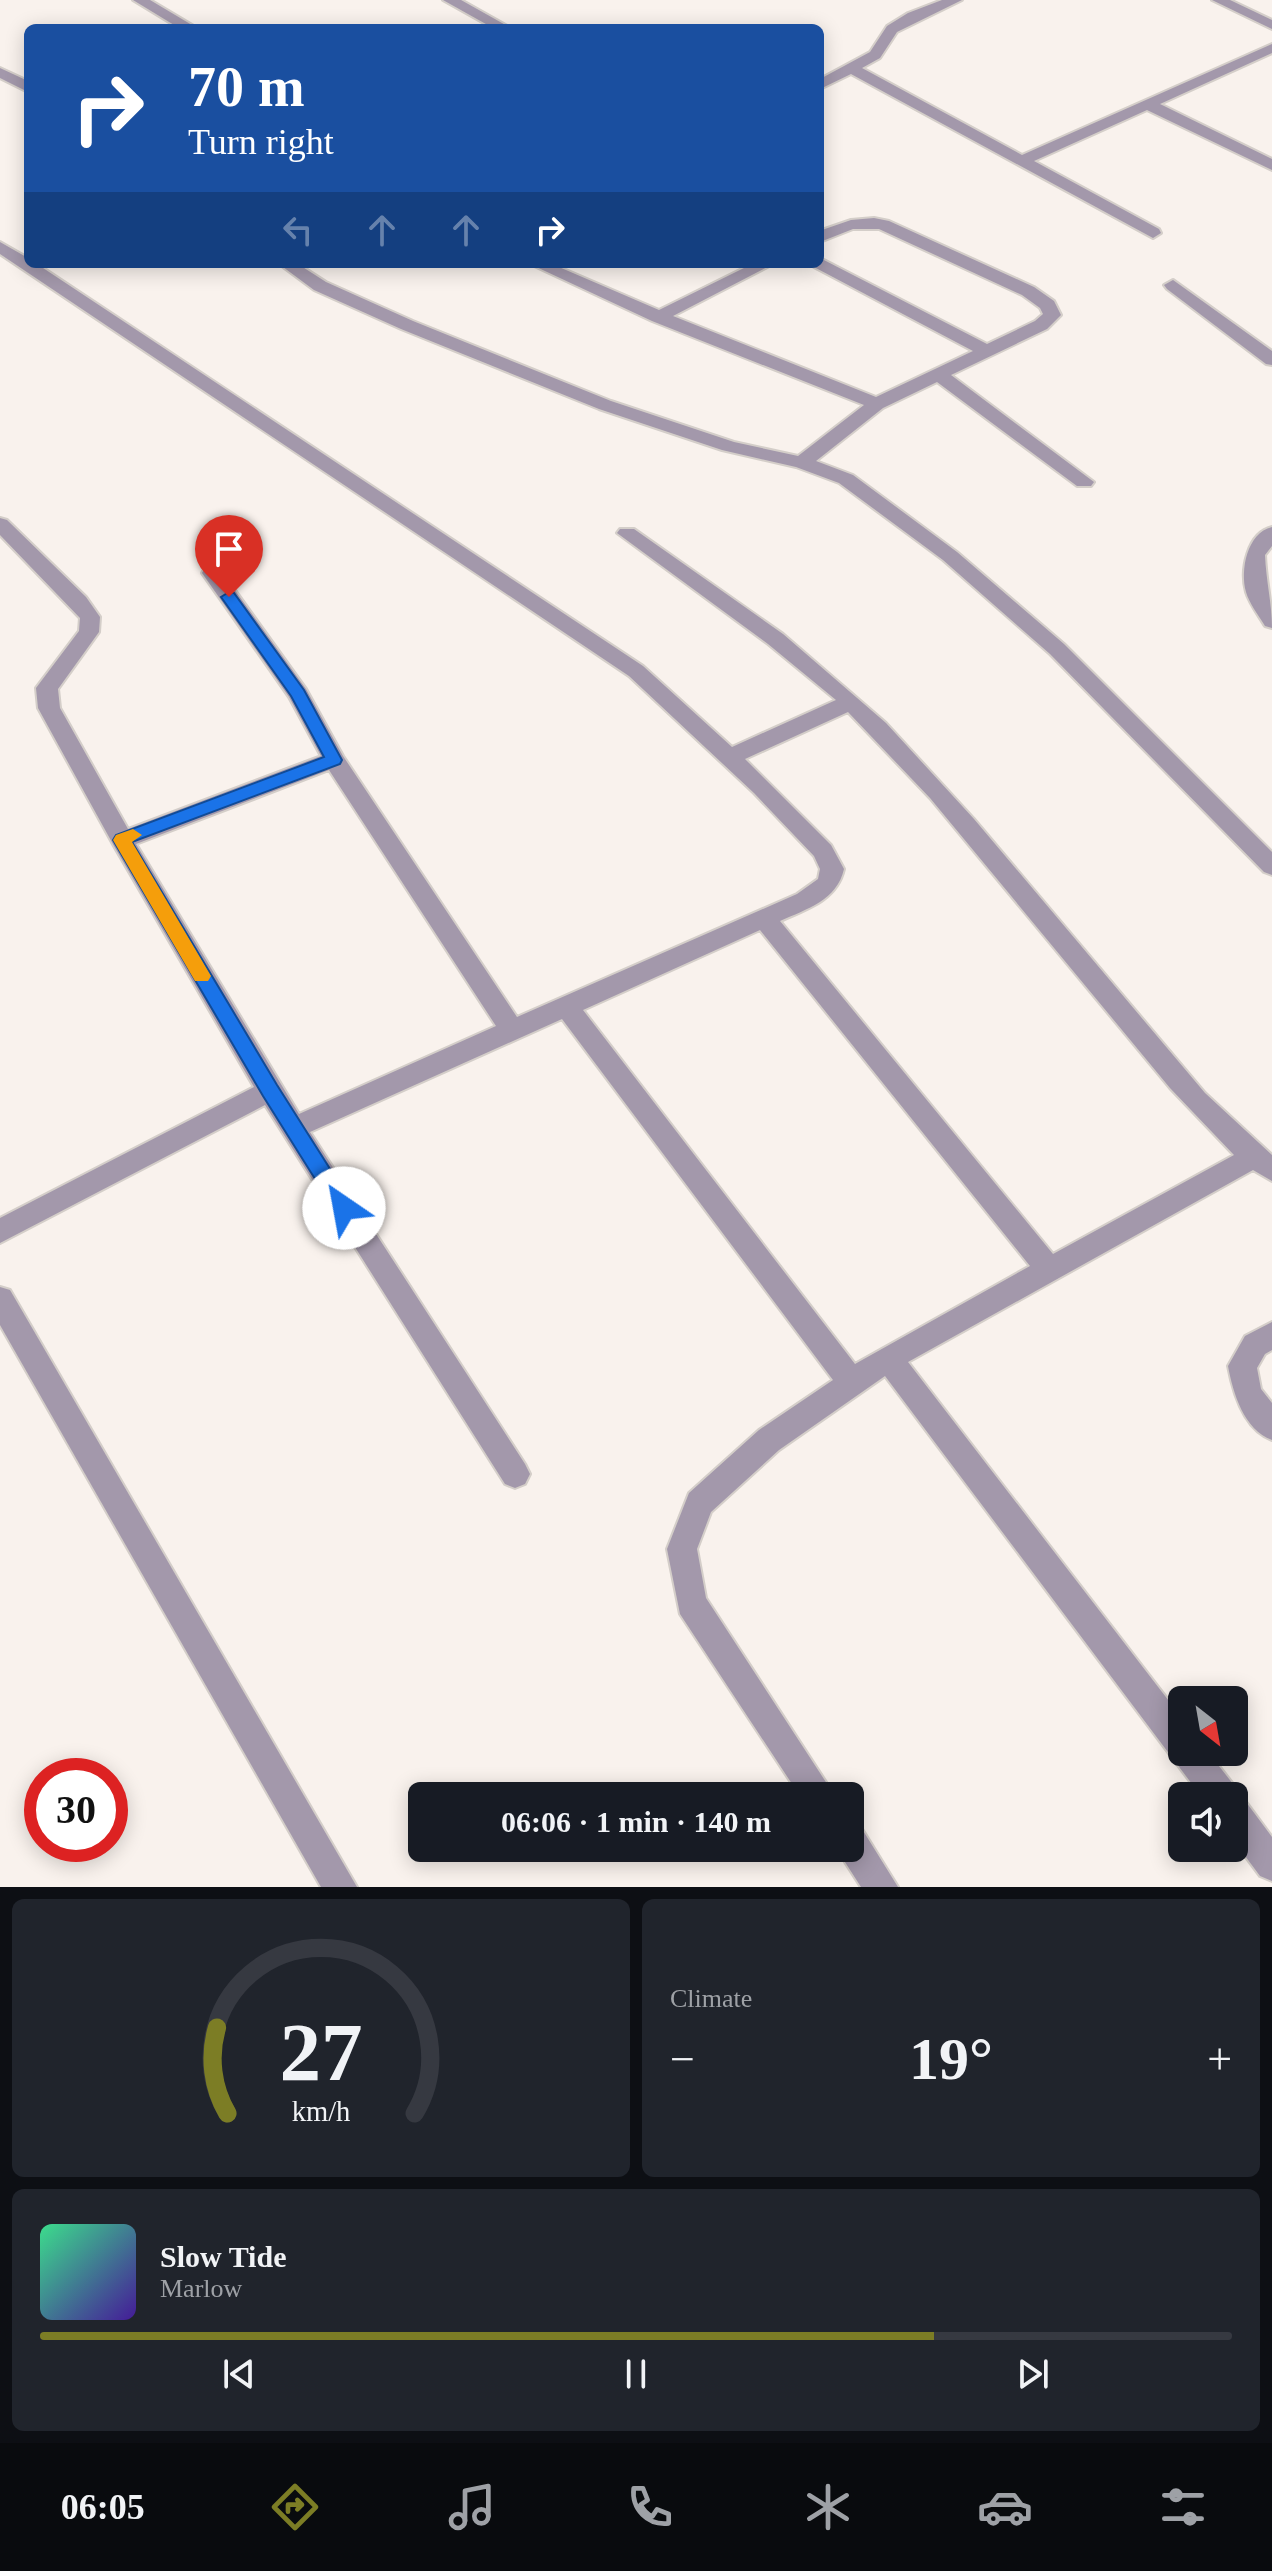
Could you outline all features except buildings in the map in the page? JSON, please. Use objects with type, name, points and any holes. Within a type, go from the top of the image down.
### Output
[{"type":"street","points":[[140,0],[183,24]]},
{"type":"street","points":[[450,0],[496,24]]},
{"type":"street","points":[[824,83],[875,55],[892,29],[913,16],[955,0]]},
{"type":"street","points":[[1219,0],[1272,25]]},
{"type":"street","points":[[1024,160],[1272,48]]},
{"type":"street","points":[[853,69],[1153,233]]},
{"type":"street","points":[[0,72],[24,85]]},
{"type":"street","points":[[1147,104],[1272,165]]},
{"type":"street","points":[[802,463],[877,404],[1041,325],[1052,315],[1048,305],[1028,291],[883,224],[863,221],[844,225],[824,235]]},
{"type":"street","points":[[0,247],[24,263]]},
{"type":"street","points":[[824,265],[987,351]]},
{"type":"street","points":[[32,268],[636,671],[729,757],[823,851],[832,869],[829,883],[805,900],[293,1128]]},
{"type":"street","points":[[293,268],[320,286],[605,405],[729,446],[802,463],[846,479],[950,556],[1057,649],[1272,866]]},
{"type":"street","points":[[547,268],[658,317],[877,404]]},
{"type":"street","points":[[658,317],[757,268]]},
{"type":"street","points":[[1173,285],[1272,360]]},
{"type":"street","points":[[939,375],[1084,482]]},
{"type":"street","points":[[0,524],[90,617],[89,632],[47,688],[49,708],[122,840],[270,1091],[515,1474]]},
{"type":"street","points":[[627,533],[711,591],[851,702],[908,759],[1196,1101],[1263,1163],[1049,1269],[888,1358],[769,1440],[700,1503],[682,1549],[691,1603],[810,1782]]},
{"type":"street","points":[[1272,533],[1255,554],[1256,592],[1272,621]]},
{"type":"street","points":[[212,573],[298,694],[334,760],[512,1030]]},
{"type":"street","points":[[729,757],[851,702]]},
{"type":"street","points":[[122,840],[334,760]]},
{"type":"street","points":[[764,918],[1049,1269]]},
{"type":"street","points":[[566,1006],[853,1384]]},
{"type":"street","points":[[0,1231],[270,1091]]},
{"type":"street","points":[[0,1299],[340,1887]]},
{"type":"street","points":[[1272,1335],[1255,1345],[1242,1366],[1248,1394],[1272,1427]]},
{"type":"street","points":[[888,1358],[1168,1726]]},
{"type":"street","points":[[1248,1832],[1272,1864]]},
{"type":"street","points":[[864,1862],[881,1887]]},
{"type":"slow traffic","points":[[133,835],[122,840],[202,976]]},
{"type":"route","points":[[229,597],[298,694],[334,760],[122,840],[270,1091],[344,1208]]}]
